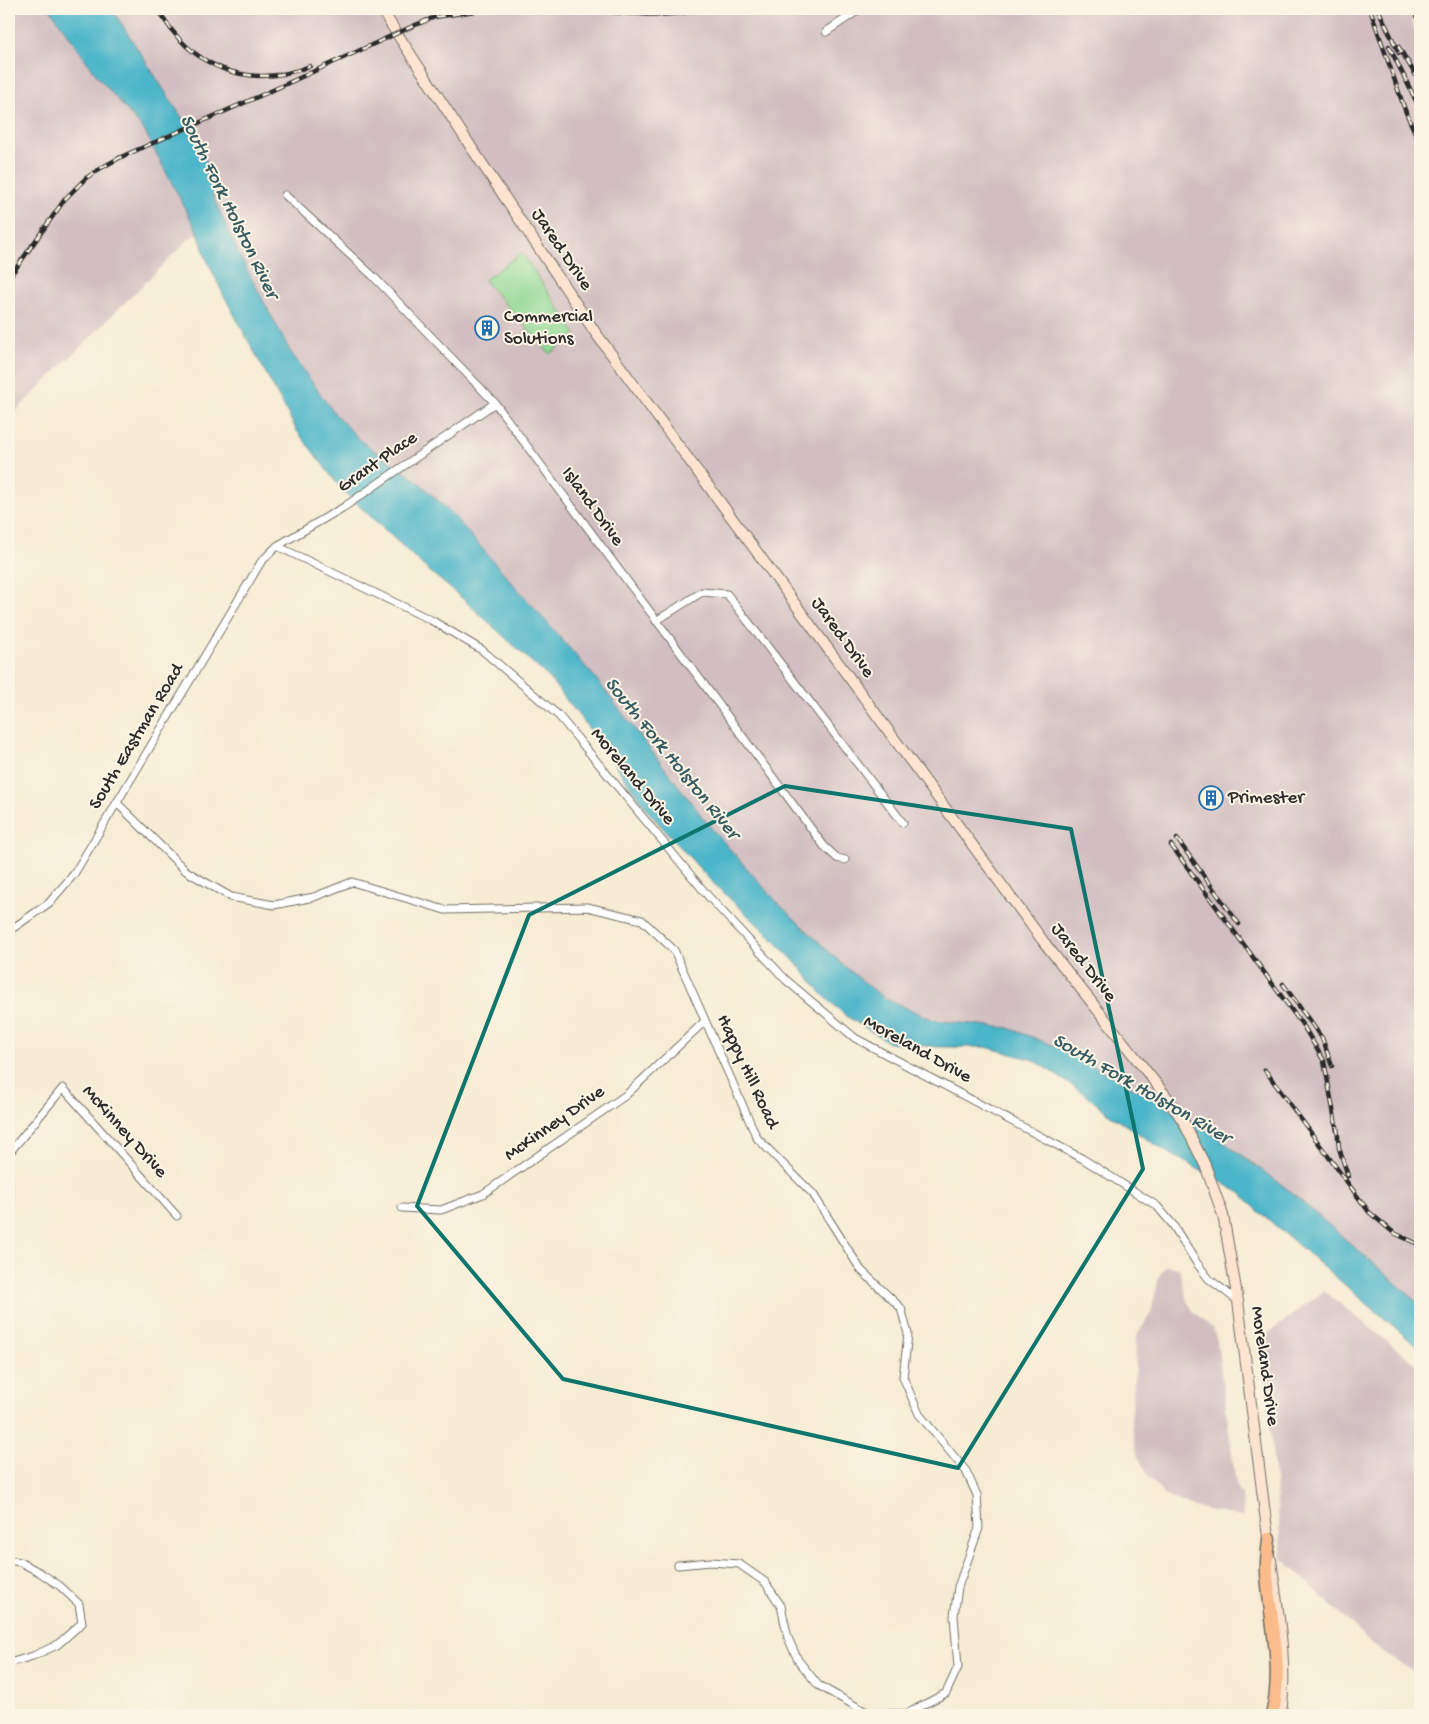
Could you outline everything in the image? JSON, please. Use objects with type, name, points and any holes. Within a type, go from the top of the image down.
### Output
[{"type":"highway","points":[[1269,1539],[1266,1571],[1277,1664],[1277,1686],[1272,1715]]},
{"type":"main road","name":"Jared Drive","points":[[382,9],[471,147],[596,332],[1043,941],[1170,1101],[1187,1128],[1205,1165],[1223,1215],[1238,1301]]},
{"type":"main road","name":"Moreland Drive","points":[[1238,1301],[1284,1664],[1281,1715]]},
{"type":"street","points":[[826,32],[860,9]]},
{"type":"street","name":"Island Drive","points":[[285,195],[373,276],[495,403],[824,846],[837,858],[845,860]]},
{"type":"street","name":"Grant Place","points":[[277,546],[353,501],[495,403]]},
{"type":"street","name":"South Eastman Road","points":[[9,931],[49,903],[74,874],[261,562],[277,546]]},
{"type":"street","name":"Moreland Drive","points":[[277,546],[431,620],[482,650],[559,716],[708,896],[786,980],[855,1038],[1083,1159],[1157,1206],[1173,1225],[1209,1279],[1238,1301]]},
{"type":"street","points":[[656,621],[702,592],[726,594],[903,824]]},
{"type":"street","name":"Happy Hill Road","points":[[117,803],[186,871],[231,897],[274,905],[314,896],[352,882],[445,910],[587,908],[642,920],[674,950],[757,1138],[813,1194],[861,1270],[901,1308],[908,1334],[903,1377],[919,1414],[966,1471],[977,1494],[979,1528],[958,1586],[954,1616],[958,1667],[946,1693],[906,1714],[868,1713],[818,1685],[798,1660],[788,1638],[781,1606],[765,1582],[740,1564],[711,1562],[678,1565]]},
{"type":"street","name":"McKinney Drive","points":[[402,1208],[441,1210],[483,1194],[626,1095],[705,1021]]},
{"type":"street","name":"McKinney Drive","points":[[9,1153],[62,1088],[178,1216]]},
{"type":"street","points":[[9,1560],[20,1562],[60,1586],[79,1604],[82,1623],[56,1645],[33,1656],[9,1663]]},
{"type":"highlighted area","points":[[785,786],[1071,829],[1143,1169],[958,1468],[563,1379],[417,1206],[529,915]]},
{"type":"shaded area","points":[[9,9],[50,9],[97,76],[144,130],[198,233],[189,239],[9,418]]},
{"type":"shaded area","points":[[110,9],[1409,9],[1420,49],[1420,1305],[979,1024],[934,1020],[884,998],[843,965],[778,903],[711,828],[593,675],[451,513],[420,483],[361,441],[334,413],[290,351],[240,257],[214,199],[206,160]]},
{"type":"shaded area","points":[[1168,1266],[1179,1268],[1187,1301],[1194,1312],[1213,1329],[1217,1341],[1236,1483],[1239,1492],[1242,1494],[1242,1517],[1193,1507],[1164,1495],[1147,1475],[1137,1454],[1131,1420],[1136,1337],[1151,1313],[1159,1276],[1164,1268]]},
{"type":"shaded area","points":[[1324,1291],[1420,1367],[1420,1675],[1378,1650],[1282,1558],[1262,1338]]},
{"type":"green space","points":[[522,253],[576,334],[550,354],[484,280]]},
{"type":"water","points":[[50,9],[112,9],[202,149],[214,199],[240,257],[290,351],[334,413],[361,441],[420,483],[451,513],[593,675],[711,828],[778,903],[843,965],[884,998],[934,1020],[1009,1028],[1060,1048],[1207,1130],[1286,1188],[1420,1304],[1420,1349],[1256,1209],[1241,1193],[1167,1152],[1109,1114],[1086,1095],[1034,1060],[986,1047],[940,1047],[890,1043],[846,1016],[823,995],[798,965],[712,882],[651,815],[584,722],[548,677],[342,490],[297,431],[223,294],[206,258],[198,233],[144,130],[97,76]]},
{"type":"railway","points":[[158,9],[171,29],[186,46],[222,69],[264,76],[287,73],[310,66]]},
{"type":"railway","points":[[9,278],[65,199],[86,178],[101,168],[121,157],[413,26],[435,17],[489,9]]},
{"type":"railway","points":[[553,9],[583,9],[651,14],[676,14],[701,9]]},
{"type":"railway","points":[[1370,9],[1405,110],[1420,144]]},
{"type":"railway","points":[[1378,9],[1399,53]]},
{"type":"railway","points":[[1413,9],[1420,23]]},
{"type":"railway","points":[[1389,46],[1420,109]]},
{"type":"railway","points":[[1398,46],[1420,82]]},
{"type":"railway","points":[[1177,839],[1239,924]]},
{"type":"railway","points":[[1171,845],[1304,1027],[1324,1061],[1337,1131]]},
{"type":"railway","points":[[1283,984],[1322,1038],[1332,1066]]},
{"type":"railway","points":[[1265,1070],[1369,1212],[1394,1233],[1420,1245]]},
{"type":"railway","points":[[1337,1126],[1339,1148],[1348,1176]]},
{"type":"place","name":"Commercial Solutions","points":[[487,328]]},
{"type":"place","name":"Primester","points":[[1211,798]]},
{"type":"water label","name":"South Fork Holston River","points":[[228,207]]},
{"type":"water label","name":"South Fork Holston River","points":[[671,759]]},
{"type":"water label","name":"South Fork Holston River","points":[[1141,1090]]}]
